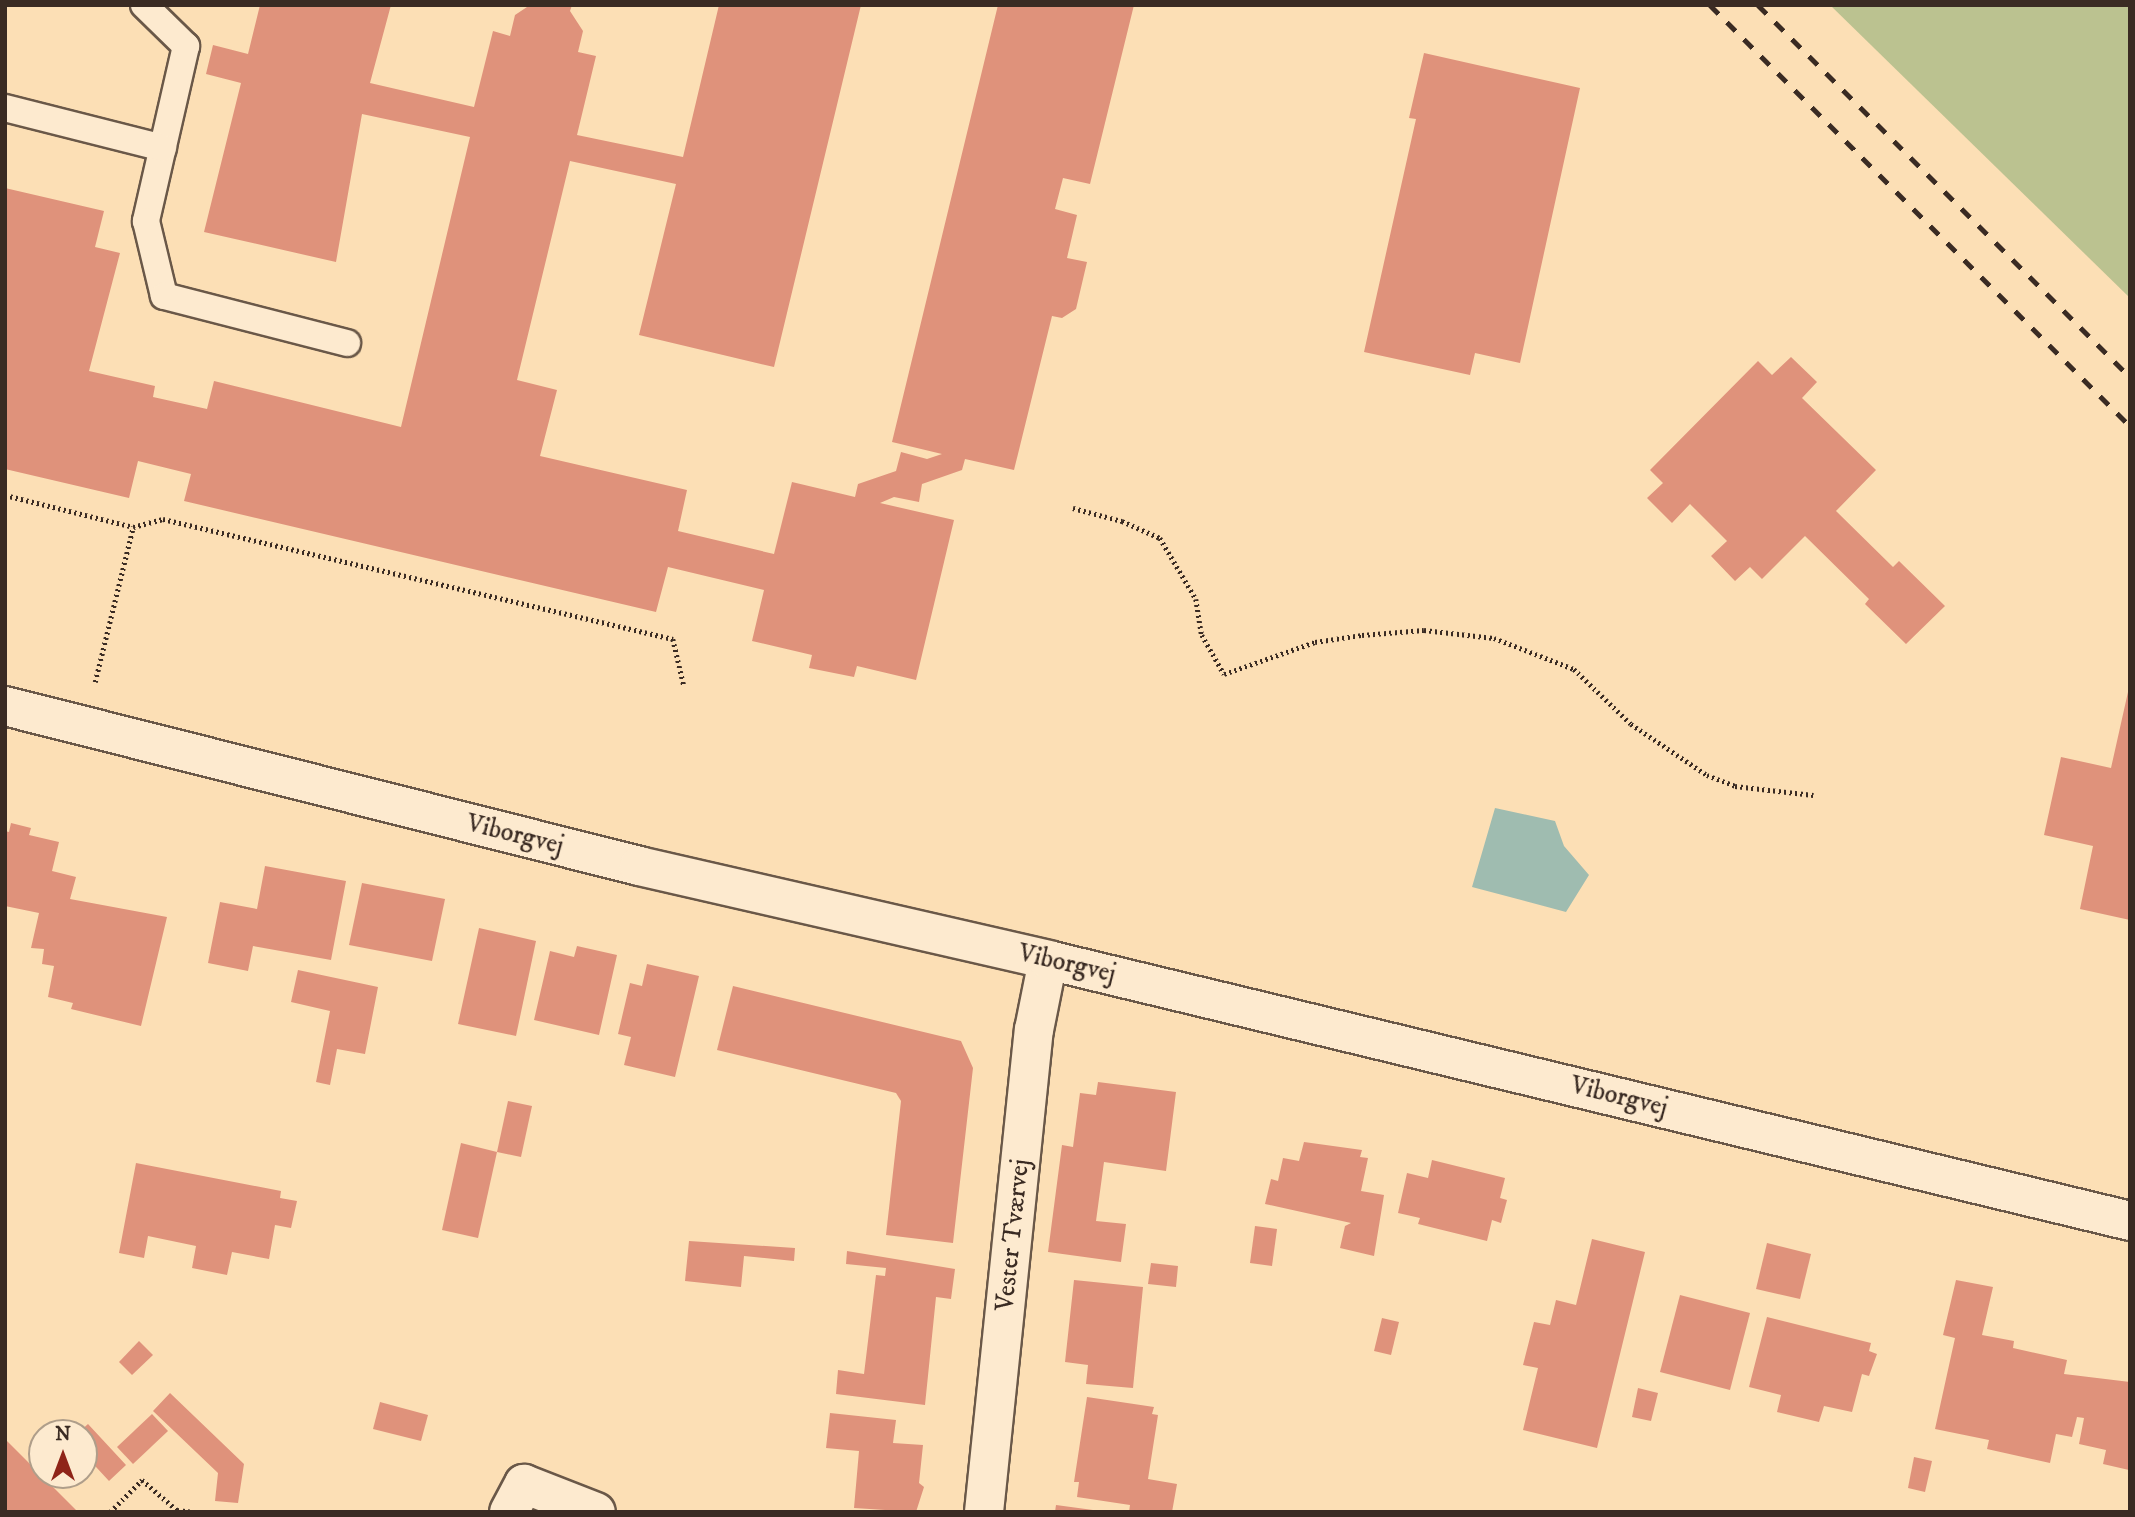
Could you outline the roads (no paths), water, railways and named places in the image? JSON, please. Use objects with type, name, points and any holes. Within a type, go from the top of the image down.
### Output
[{"type":"street","name":"Viborgvej","points":[[5,706],[639,866],[1048,960],[2130,1221]]},
{"type":"street","name":"Vester Tværvej","points":[[984,1512],[1034,1030],[1048,960]]},
{"type":"street","points":[[509,1512],[524,1484],[596,1512]]},
{"type":"lane","points":[[144,5],[186,46],[146,221],[164,296],[347,343]]},
{"type":"lane","points":[[5,108],[163,148]]},
{"type":"railway","points":[[1710,5],[2130,426]]},
{"type":"railway","points":[[1758,5],[2130,377]]}]
